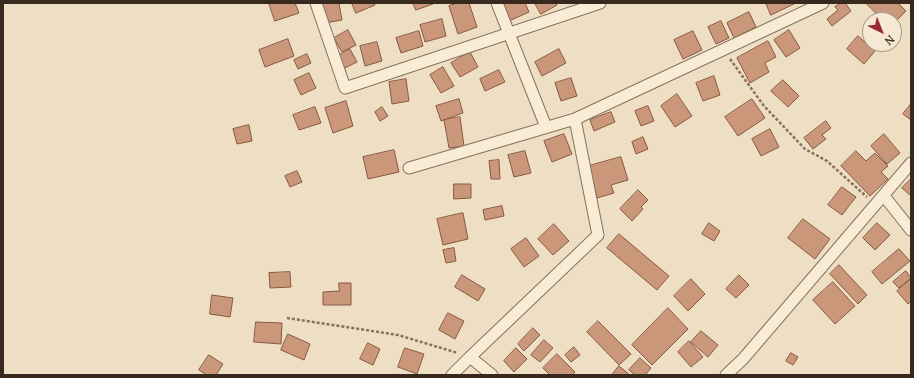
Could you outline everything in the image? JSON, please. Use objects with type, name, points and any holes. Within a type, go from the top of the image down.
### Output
[{"type":"street","points":[[316,3],[345,88],[508,32],[600,3]]},
{"type":"street","points":[[497,3],[546,127]]},
{"type":"street","points":[[409,168],[575,119],[724,50],[807,7],[823,3]]},
{"type":"street","points":[[452,375],[598,235],[575,119]]},
{"type":"street","points":[[726,375],[743,359],[911,163]]},
{"type":"street","points":[[884,196],[911,230]]},
{"type":"street","points":[[470,357],[492,375]]},
{"type":"path","points":[[724,50],[764,106],[804,149],[826,161],[866,198],[884,196]]},
{"type":"path","points":[[287,318],[398,336],[470,357]]},
{"type":"building","points":[[269,3],[295,3],[299,13],[275,21]]},
{"type":"building","points":[[322,3],[339,3],[342,20],[325,23]]},
{"type":"building","points":[[352,3],[374,3],[375,5],[356,13]]},
{"type":"building","points":[[413,3],[432,3],[433,4],[416,10]]},
{"type":"building","points":[[458,3],[469,3],[477,27],[458,34],[449,6]]},
{"type":"building","points":[[505,3],[525,3],[529,12],[509,21],[502,5]]},
{"type":"building","points":[[535,3],[555,3],[557,5],[541,14]]},
{"type":"building","points":[[766,3],[796,3],[771,15]]},
{"type":"building","points":[[841,3],[845,3],[851,11],[832,26],[827,19],[838,10],[835,7]]},
{"type":"building","points":[[866,3],[898,3],[906,11],[902,15],[902,12],[875,12]]},
{"type":"building","points":[[749,12],[756,27],[734,38],[727,23]]},
{"type":"building","points":[[442,19],[446,36],[425,42],[420,25]]},
{"type":"building","points":[[721,21],[729,38],[716,44],[708,27]]},
{"type":"building","points":[[348,30],[356,45],[342,52],[334,38]]},
{"type":"building","points":[[789,30],[800,48],[786,57],[774,40]]},
{"type":"building","points":[[419,31],[423,46],[401,53],[396,38]]},
{"type":"building","points":[[693,31],[702,50],[683,59],[674,40]]},
{"type":"building","points":[[858,36],[862,40],[862,52],[874,52],[864,64],[847,49]]},
{"type":"building","points":[[288,39],[294,56],[265,67],[259,50]]},
{"type":"building","points":[[768,41],[776,57],[765,63],[769,72],[750,83],[737,58]]},
{"type":"building","points":[[377,42],[382,61],[365,66],[360,46]]},
{"type":"building","points":[[350,49],[357,62],[343,69],[336,57]]},
{"type":"building","points":[[559,49],[566,63],[542,76],[535,62]]},
{"type":"building","points":[[470,52],[478,67],[460,77],[451,63]]},
{"type":"building","points":[[307,54],[311,63],[298,69],[294,60]]},
{"type":"building","points":[[443,67],[454,86],[441,93],[430,75]]},
{"type":"building","points":[[499,70],[505,82],[485,91],[480,79]]},
{"type":"building","points":[[309,73],[316,88],[301,95],[294,80]]},
{"type":"building","points":[[714,76],[720,95],[703,101],[696,83]]},
{"type":"building","points":[[571,78],[577,96],[561,101],[555,83]]},
{"type":"building","points":[[406,79],[409,101],[392,104],[389,82]]},
{"type":"building","points":[[783,80],[799,96],[788,107],[771,91]]},
{"type":"building","points":[[677,94],[692,116],[675,127],[661,106]]},
{"type":"building","points":[[459,99],[463,113],[441,121],[436,106]]},
{"type":"building","points":[[752,99],[765,118],[738,136],[725,117]]},
{"type":"building","points":[[346,101],[353,126],[333,133],[325,108]]},
{"type":"building","points":[[911,104],[911,120],[903,114]]},
{"type":"building","points":[[648,106],[654,121],[641,126],[635,111]]},
{"type":"building","points":[[315,107],[321,123],[299,130],[293,115]]},
{"type":"building","points":[[382,107],[388,116],[380,121],[375,112]]},
{"type":"building","points":[[611,112],[615,122],[594,131],[590,120]]},
{"type":"building","points":[[460,117],[464,146],[449,148],[444,120]]},
{"type":"building","points":[[826,121],[831,128],[822,135],[826,139],[813,149],[804,138]]},
{"type":"building","points":[[249,125],[252,141],[237,144],[233,129]]},
{"type":"building","points":[[770,129],[779,147],[761,156],[752,139]]},
{"type":"building","points":[[564,134],[572,154],[552,162],[544,141]]},
{"type":"building","points":[[884,134],[900,153],[887,164],[871,146]]},
{"type":"building","points":[[643,137],[648,149],[636,154],[632,142]]},
{"type":"building","points":[[394,150],[399,172],[368,179],[363,157]]},
{"type":"building","points":[[525,151],[531,173],[514,177],[508,155]]},
{"type":"building","points":[[856,151],[866,161],[875,153],[888,166],[881,172],[888,179],[870,196],[841,166]]},
{"type":"building","points":[[621,157],[628,180],[611,185],[614,193],[597,198],[589,166]]},
{"type":"building","points":[[499,160],[500,179],[491,179],[489,161]]},
{"type":"building","points":[[297,171],[302,182],[290,187],[285,176]]},
{"type":"building","points":[[911,179],[911,196],[902,188]]},
{"type":"building","points":[[454,184],[471,184],[471,198],[454,199]]},
{"type":"building","points":[[842,187],[856,197],[842,215],[828,205]]},
{"type":"building","points":[[638,190],[648,200],[641,207],[643,209],[632,221],[620,209]]},
{"type":"building","points":[[502,206],[504,216],[485,220],[483,210]]},
{"type":"building","points":[[463,213],[468,239],[443,245],[437,219]]},
{"type":"building","points":[[803,219],[830,239],[815,259],[788,238]]},
{"type":"building","points":[[709,223],[720,231],[714,241],[702,234]]},
{"type":"building","points":[[877,223],[890,235],[875,250],[863,238]]},
{"type":"building","points":[[554,224],[569,241],[553,255],[538,239]]},
{"type":"building","points":[[619,234],[669,276],[657,290],[607,248]]},
{"type":"building","points":[[526,238],[539,256],[524,267],[511,249]]},
{"type":"building","points":[[454,248],[456,261],[446,263],[443,250]]},
{"type":"building","points":[[899,249],[910,261],[882,284],[872,272]]},
{"type":"building","points":[[839,265],[867,295],[858,304],[830,274]]},
{"type":"building","points":[[906,271],[911,278],[899,288],[893,282]]},
{"type":"building","points":[[290,272],[291,287],[270,288],[269,273]]},
{"type":"building","points":[[462,275],[485,289],[478,301],[455,287]]},
{"type":"building","points":[[739,275],[749,285],[736,298],[726,289]]},
{"type":"building","points":[[691,279],[705,294],[688,311],[674,296]]},
{"type":"building","points":[[911,279],[911,301],[908,304],[897,291]]},
{"type":"building","points":[[833,282],[855,306],[835,324],[813,300]]},
{"type":"building","points":[[339,283],[351,283],[351,305],[323,305],[323,292],[339,291]]},
{"type":"building","points":[[212,295],[233,298],[230,317],[210,314]]},
{"type":"building","points":[[668,308],[688,329],[652,365],[632,345]]},
{"type":"building","points":[[448,313],[464,321],[455,339],[439,330]]},
{"type":"building","points":[[598,321],[631,354],[619,365],[587,332]]},
{"type":"building","points":[[256,322],[282,323],[281,344],[254,342]]},
{"type":"building","points":[[533,328],[540,335],[524,351],[518,344]]},
{"type":"building","points":[[701,331],[718,345],[708,357],[691,342]]},
{"type":"building","points":[[288,334],[310,344],[304,360],[281,350]]},
{"type":"building","points":[[544,340],[553,348],[540,362],[531,355]]},
{"type":"building","points":[[689,341],[703,357],[691,367],[678,352]]},
{"type":"building","points":[[368,343],[380,349],[373,365],[360,359]]},
{"type":"building","points":[[574,347],[580,355],[571,362],[565,355]]},
{"type":"building","points":[[405,348],[424,354],[417,374],[398,367]]},
{"type":"building","points":[[516,348],[527,359],[514,372],[504,361]]},
{"type":"building","points":[[791,353],[798,357],[793,365],[786,361]]},
{"type":"building","points":[[557,354],[575,372],[572,375],[550,375],[543,368]]},
{"type":"building","points":[[209,355],[223,364],[216,375],[207,375],[199,370]]},
{"type":"building","points":[[640,358],[651,368],[645,375],[635,375],[629,370]]},
{"type":"building","points":[[619,366],[630,375],[612,375]]}]
